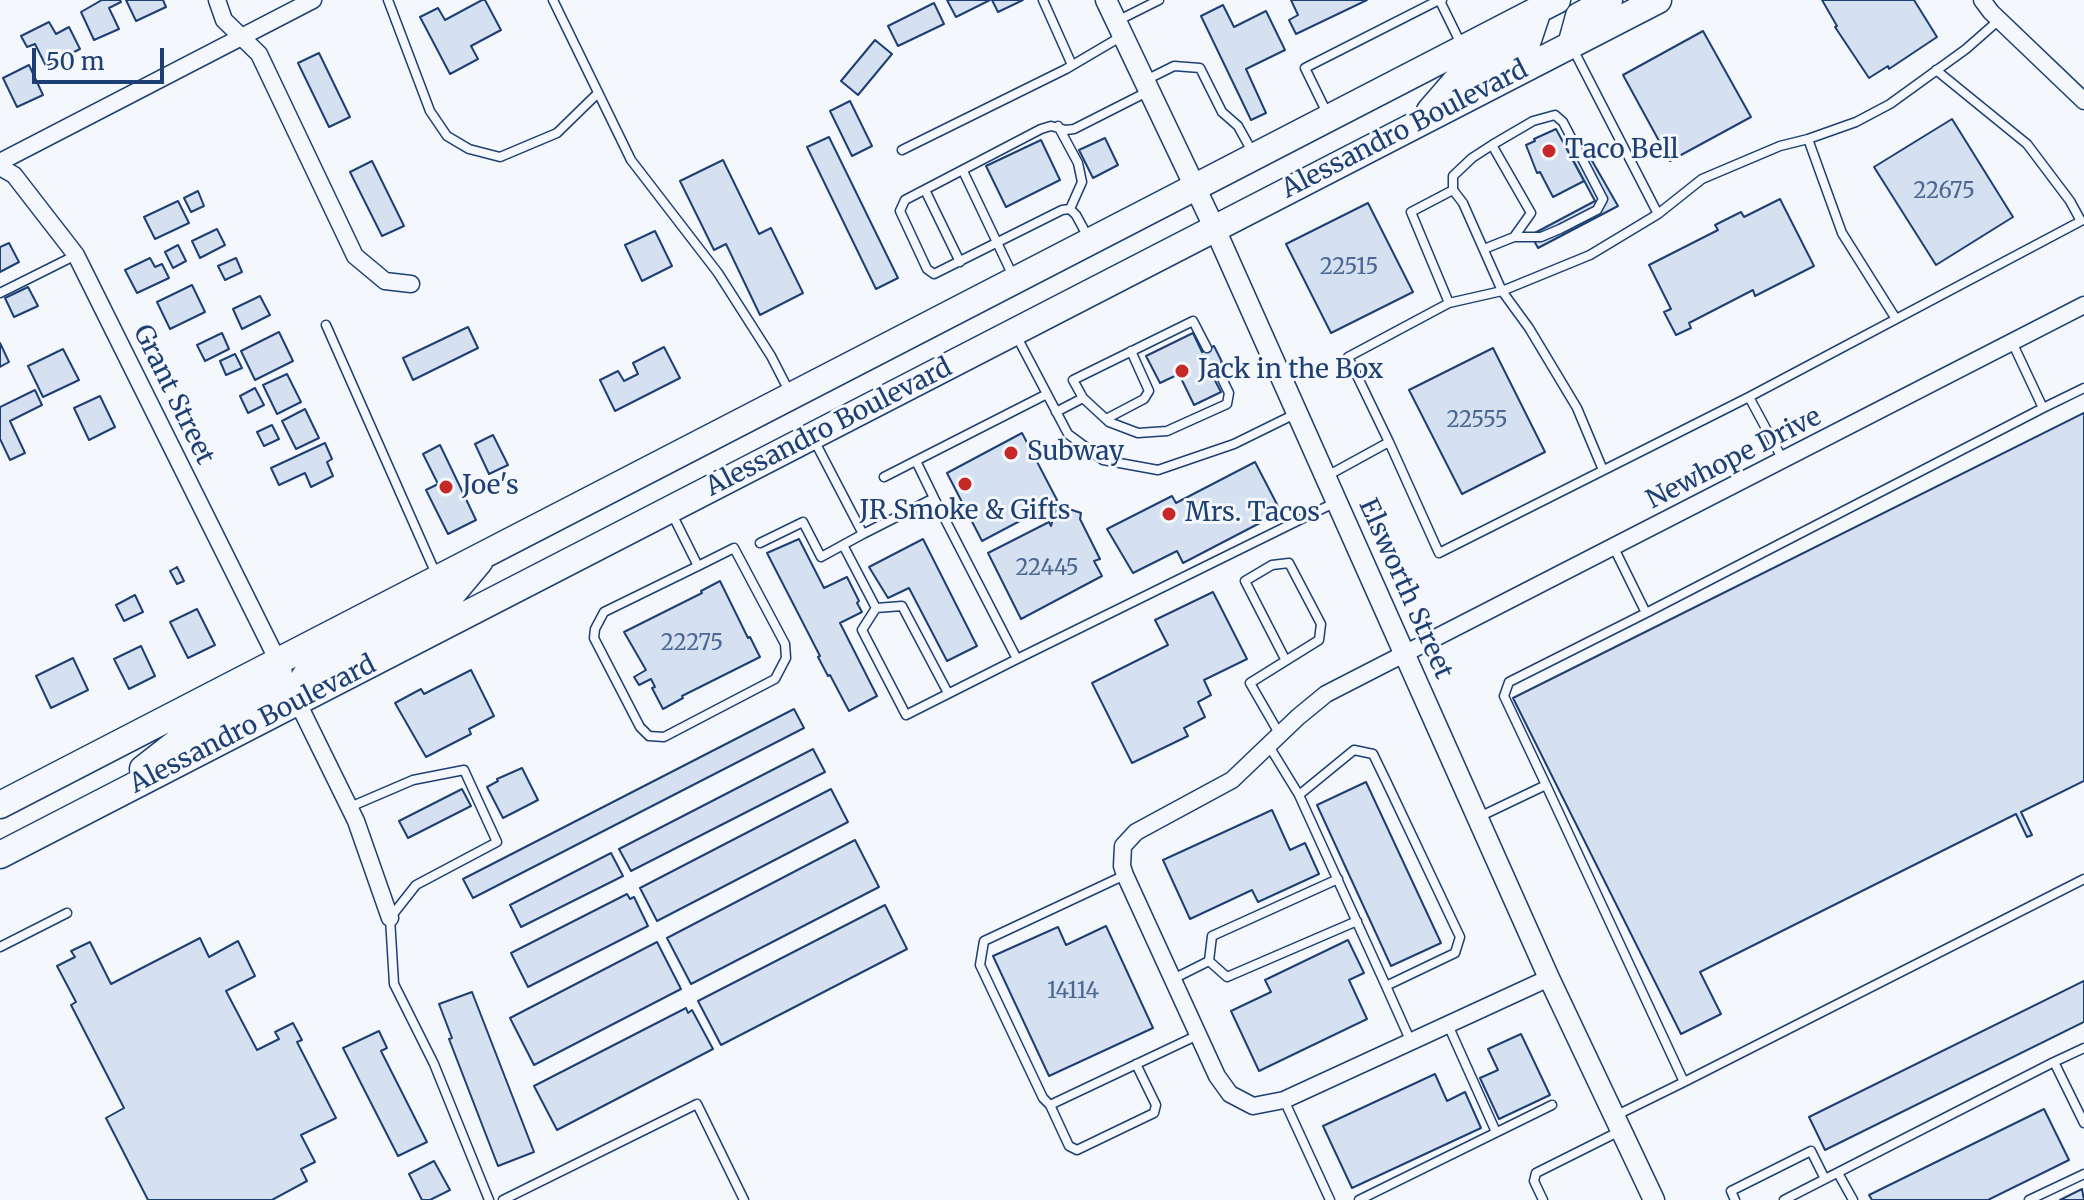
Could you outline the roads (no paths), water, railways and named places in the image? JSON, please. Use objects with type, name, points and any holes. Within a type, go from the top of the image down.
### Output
[{"type":"main road","points":[[1571,45],[1579,16],[1609,0]]},
{"type":"main road","name":"Alessandro Boulevard","points":[[0,855],[1658,0]]},
{"type":"main road","points":[[1420,123],[1456,81],[1527,43],[1543,3]]},
{"type":"main road","name":"Alessandro Boulevard","points":[[0,805],[1090,242],[1463,48],[1543,3]]},
{"type":"main road","points":[[791,395],[812,436]]},
{"type":"main road","points":[[298,703],[298,687],[311,667],[453,593],[487,552]]},
{"type":"main road","points":[[97,806],[184,737],[270,694],[279,679],[278,661]]},
{"type":"street","points":[[217,0],[224,20],[259,54],[355,256],[385,281],[411,284]]},
{"type":"street","points":[[0,165],[313,0]]},
{"type":"street","name":"Elsworth Street","points":[[1106,0],[1215,229],[1549,978],[1654,1200]]},
{"type":"street","points":[[1982,0],[2084,101]]},
{"type":"street","name":"Grant Street","points":[[0,165],[14,175],[76,255],[278,661]]},
{"type":"street","name":"Newhope Drive","points":[[1125,875],[1123,846],[1136,832],[1232,780],[1326,694],[2084,305]]},
{"type":"street","points":[[298,703],[349,807],[390,918]]},
{"type":"street","points":[[1125,875],[1217,1076],[1230,1094],[1253,1106],[1284,1100],[1549,978]]},
{"type":"lane","points":[[388,0],[430,111],[447,136],[469,149],[500,157],[557,133],[598,93]]},
{"type":"lane","points":[[553,0],[631,160],[718,273],[771,356],[791,395]]},
{"type":"lane","points":[[1043,0],[1072,65]]},
{"type":"lane","points":[[902,150],[1072,65],[1159,0]]},
{"type":"lane","points":[[1329,117],[1305,68],[1440,0],[1463,48]]},
{"type":"lane","points":[[1936,70],[2027,144],[2070,201],[2081,221],[1749,397],[1439,553],[1348,357],[1449,303],[1502,291],[1590,255],[1658,214],[1702,179],[1780,146],[1856,122],[1890,104],[1999,20]]},
{"type":"lane","points":[[1571,45],[1658,214]]},
{"type":"lane","points":[[1070,209],[1062,210],[934,274],[927,269],[900,211],[905,200],[1041,129],[1058,126],[1066,130],[1074,129],[1147,86],[1174,66],[1200,68],[1222,112],[1238,126],[1254,155]]},
{"type":"lane","points":[[1484,249],[1514,237],[1541,237],[1597,210],[1603,199],[1563,122],[1555,115],[1533,121],[1472,158],[1453,176],[1453,190],[1463,203],[1502,291],[1529,328],[1577,408],[1603,470]]},
{"type":"lane","points":[[1058,126],[1078,163],[1082,182],[1070,209]]},
{"type":"lane","points":[[1808,139],[1842,233],[1896,319]]},
{"type":"lane","points":[[1492,145],[1531,213],[1514,237]]},
{"type":"lane","points":[[963,171],[1015,280]]},
{"type":"lane","points":[[925,190],[960,262]]},
{"type":"lane","points":[[1449,303],[1411,212],[1453,190]]},
{"type":"lane","points":[[1070,209],[1090,242]]},
{"type":"lane","points":[[0,293],[76,255]]},
{"type":"lane","points":[[1207,348],[1193,321],[1073,380],[1083,398],[1106,419],[1138,433],[1167,431],[1227,404],[1229,393],[1216,366]]},
{"type":"lane","points":[[326,325],[438,578]]},
{"type":"lane","points":[[1014,332],[1068,434],[1103,460],[1158,470],[1234,444],[1298,413]]},
{"type":"lane","points":[[2012,342],[2043,408]]},
{"type":"lane","points":[[1106,419],[1144,399],[1149,391],[1131,351]]},
{"type":"lane","points":[[1684,1082],[1504,696],[1509,682],[2084,388]]},
{"type":"lane","points":[[884,477],[1047,394]]},
{"type":"lane","points":[[1749,397],[1784,460]]},
{"type":"lane","points":[[1056,412],[1083,398]]},
{"type":"lane","points":[[812,436],[863,534]]},
{"type":"lane","points":[[1326,477],[1389,442]]},
{"type":"lane","points":[[916,461],[1017,659]]},
{"type":"lane","points":[[760,543],[803,522],[821,557],[934,498]]},
{"type":"lane","points":[[876,608],[862,630],[906,715],[1337,501]]},
{"type":"lane","points":[[670,510],[698,566]]},
{"type":"lane","points":[[843,545],[876,608]]},
{"type":"lane","points":[[734,548],[785,644],[786,658],[775,679],[664,737],[649,736],[640,727],[594,638],[595,629],[604,612],[698,566],[734,548]]},
{"type":"lane","points":[[1614,548],[1646,613]]},
{"type":"lane","points":[[1285,659],[1245,581],[1272,565],[1289,563],[1321,624],[1319,640],[1250,683],[1411,1042]]},
{"type":"lane","points":[[876,608],[902,606],[948,693]]},
{"type":"lane","points":[[1299,795],[1354,750],[1373,754],[1460,937],[1455,953],[1386,986]]},
{"type":"lane","points":[[349,807],[413,780],[464,770],[497,842],[416,885],[390,918],[394,984],[434,1064],[489,1200]]},
{"type":"lane","points":[[1478,818],[1546,785]]},
{"type":"lane","points":[[1125,875],[984,941],[980,965],[1069,1146],[1077,1150],[1154,1113],[1156,1105],[1136,1064]]},
{"type":"lane","points":[[1209,961],[1212,936],[1338,879]]},
{"type":"lane","points":[[1543,1200],[1534,1181],[1536,1173],[1684,1082],[2084,879]]},
{"type":"lane","points":[[0,947],[67,913]]},
{"type":"lane","points":[[1209,961],[1227,977],[1357,921]]},
{"type":"lane","points":[[1172,980],[1209,961]]},
{"type":"lane","points":[[1448,1025],[1496,1132]]},
{"type":"lane","points":[[1047,1102],[1198,1035]]},
{"type":"lane","points":[[1784,1200],[2084,1048]]},
{"type":"lane","points":[[2054,1062],[2084,1123]]},
{"type":"lane","points":[[1284,1100],[1330,1200]]},
{"type":"lane","points":[[503,1200],[697,1104],[744,1200]]},
{"type":"lane","points":[[1359,1200],[1552,1105]]},
{"type":"lane","points":[[1735,1200],[1731,1191],[1811,1151],[1825,1179]]},
{"type":"lane","points":[[1838,1173],[1853,1200]]},
{"type":"lane","points":[[2029,1200],[2084,1174]]},
{"type":"place","name":"Taco Bell","points":[[1549,151]]},
{"type":"place","name":"Jack in the Box","points":[[1182,371]]},
{"type":"place","name":"Subway","points":[[1011,453]]},
{"type":"place","name":"JR Smoke & Gifts","points":[[965,484]]},
{"type":"place","name":"Joe's","points":[[446,487]]},
{"type":"place","name":"Mrs. Tacos","points":[[1169,514]]}]
